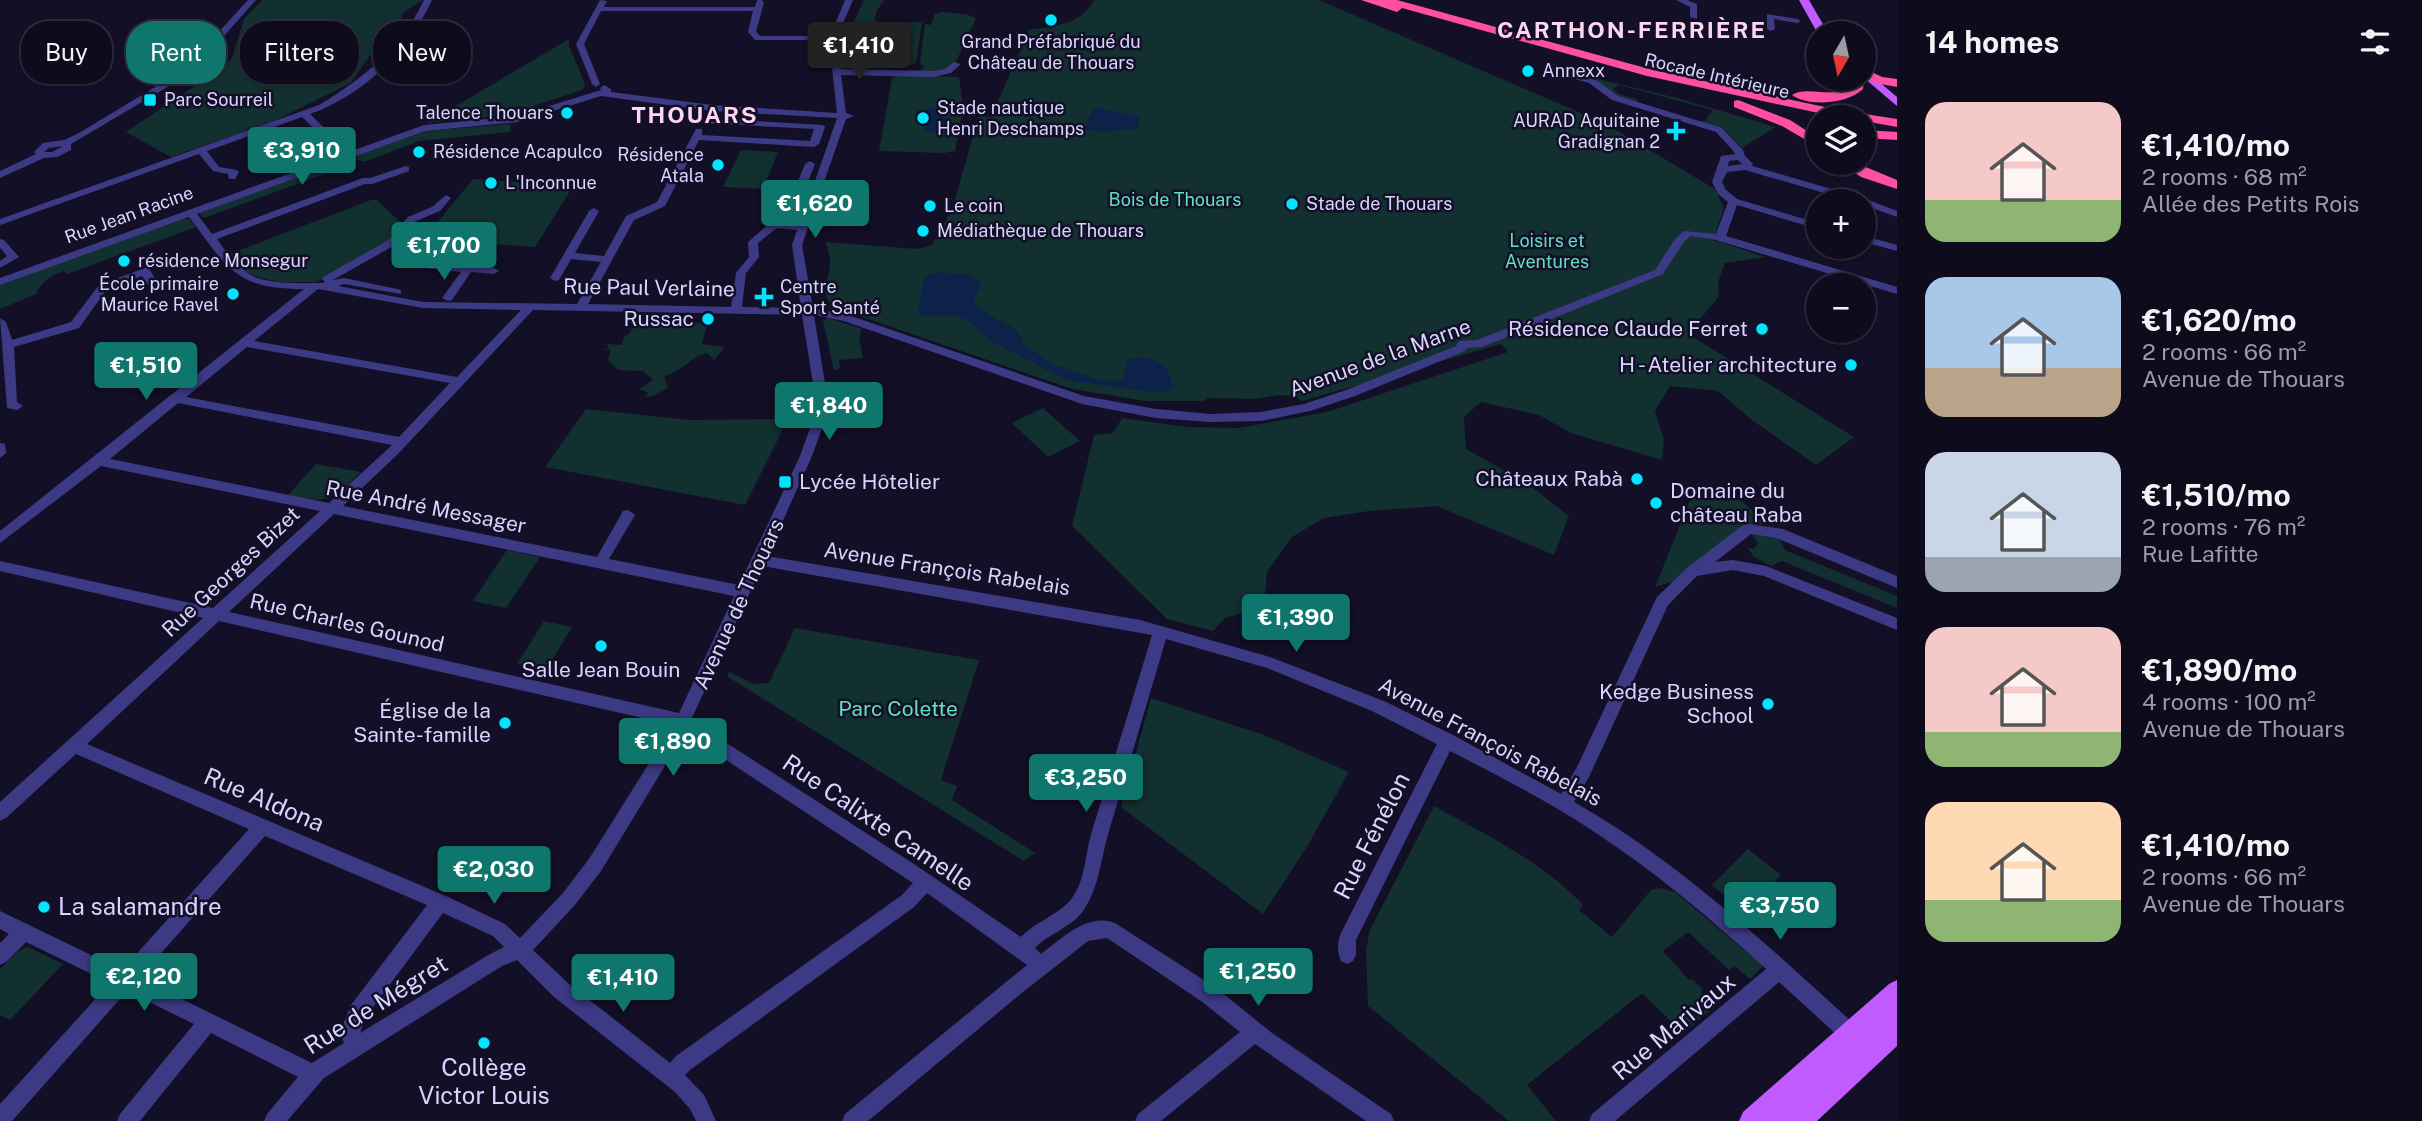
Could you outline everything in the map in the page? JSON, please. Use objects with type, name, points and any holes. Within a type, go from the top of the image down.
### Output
[{"type":"highway","name":"Rocade Intérieure","points":[[1366,0],[1542,51],[1686,88],[1806,114]]},
{"type":"highway","points":[[1385,0],[1590,58],[1806,108]]},
{"type":"highway","points":[[1590,58],[1735,85],[1820,97],[1854,91]]},
{"type":"highway","points":[[1876,78],[1897,83]]},
{"type":"highway","points":[[1686,88],[1756,109],[1806,136]]},
{"type":"highway","points":[[1882,93],[1897,88]]},
{"type":"highway","points":[[1739,94],[1897,125]]},
{"type":"highway","points":[[1876,122],[1897,125]]},
{"type":"highway","points":[[1876,129],[1897,134]]},
{"type":"highway","points":[[1876,134],[1897,134]]},
{"type":"highway","points":[[1876,172],[1897,183]]},
{"type":"highway","points":[[1869,175],[1897,183]]},
{"type":"main road","points":[[1804,0],[1816,21]]},
{"type":"main road","points":[[1811,0],[1822,21]]},
{"type":"main road","points":[[1876,86],[1897,110]]},
{"type":"main road","points":[[1876,88],[1897,103]]},
{"type":"main road","points":[[1752,1121],[1897,992]]},
{"type":"main road","points":[[1871,1054],[1872,1042],[1897,1013]]},
{"type":"main road","points":[[1799,1121],[1897,1030]]},
{"type":"main road","points":[[1780,1121],[1843,1056],[1849,1046],[1849,1033]]},
{"type":"street","points":[[0,175],[42,155],[63,152],[68,148],[66,143],[132,107],[188,71],[252,0]]},
{"type":"street","points":[[0,222],[305,115],[364,80],[414,30],[428,0]]},
{"type":"street","name":"Avenue de Thouars","points":[[520,950],[545,927],[595,865],[684,723],[806,456],[820,417],[821,396],[797,253],[825,170],[837,153],[846,116],[833,38],[849,0]]},
{"type":"street","points":[[1680,0],[1694,6],[1694,17]]},
{"type":"street","points":[[833,38],[758,38],[752,32],[759,4],[602,4],[580,47],[599,91],[712,108],[846,116]]},
{"type":"street","points":[[1771,29],[1770,16],[1797,21]]},
{"type":"street","points":[[839,72],[934,74],[948,71],[957,64]]},
{"type":"street","points":[[1550,69],[1592,81],[1615,98],[1718,130],[1740,152],[1742,162]]},
{"type":"street","name":"Rue Jean Racine","points":[[0,282],[429,127],[518,119],[599,91]]},
{"type":"street","points":[[582,306],[630,218],[661,204],[712,108]]},
{"type":"street","points":[[305,115],[348,156]]},
{"type":"street","points":[[696,137],[814,144],[820,127],[705,120]]},
{"type":"street","points":[[202,152],[216,169],[234,172],[232,177]]},
{"type":"street","points":[[1806,222],[1733,201],[1722,192],[1717,182],[1723,169],[1742,162],[1824,189]]},
{"type":"street","points":[[781,225],[790,214],[810,164]]},
{"type":"street","points":[[210,238],[366,180],[369,182],[406,169]]},
{"type":"street","points":[[338,278],[391,243],[412,219],[436,209],[446,198]]},
{"type":"street","points":[[1720,238],[1733,201]]},
{"type":"street","points":[[1876,207],[1897,214]]},
{"type":"street","points":[[555,278],[594,211]]},
{"type":"street","name":"Rue Paul Verlaine","points":[[190,212],[246,277],[278,285],[318,286],[423,305],[807,311]]},
{"type":"street","points":[[736,309],[741,273],[754,257],[753,242],[774,225],[804,227]]},
{"type":"street","name":"Avenue de la Marne","points":[[807,311],[847,318],[1082,400],[1135,411],[1184,416],[1258,416],[1291,411],[1461,348],[1463,344],[1478,344],[1659,272],[1680,238],[1693,232],[1897,291]]},
{"type":"street","points":[[0,242],[14,257],[0,265]]},
{"type":"street","points":[[1876,242],[1897,248]]},
{"type":"street","points":[[568,256],[608,259]]},
{"type":"street","points":[[419,265],[494,271]]},
{"type":"street","points":[[448,298],[468,269]]},
{"type":"street","points":[[7,345],[75,325],[103,287],[145,271],[154,285]]},
{"type":"street","name":"Rue Paul Verlaine","points":[[318,286],[338,278],[428,298],[517,299],[529,302],[531,306]]},
{"type":"street","points":[[0,538],[176,399],[243,342],[318,286]]},
{"type":"street","name":"Rue Georges Bizet","points":[[74,746],[401,442],[531,306]]},
{"type":"street","points":[[1,324],[7,345],[4,362],[11,405],[17,406]]},
{"type":"street","points":[[243,342],[460,381]]},
{"type":"street","points":[[176,399],[401,442]]},
{"type":"street","points":[[0,447],[0,453]]},
{"type":"street","name":"Rue André Messager","points":[[99,461],[744,592]]},
{"type":"street","points":[[600,563],[628,515]]},
{"type":"street","points":[[1564,804],[1583,772],[1662,601],[1693,571],[1743,532],[1759,529],[1778,533],[1897,582]]},
{"type":"street","name":"Avenue François Rabelais","points":[[758,560],[1086,615],[1161,631],[1298,674],[1378,706],[1564,804],[1671,876],[1780,969],[1871,1054]]},
{"type":"street","points":[[1693,571],[1733,565],[1766,570],[1897,624]]},
{"type":"street","name":"Rue Charles Gounod","points":[[0,566],[672,718],[684,723]]},
{"type":"street","points":[[1022,948],[1036,934],[1061,919],[1078,904],[1091,874],[1099,836],[1161,631]]},
{"type":"street","name":"Rue Calixte Camelle","points":[[684,723],[1022,948],[1042,967]]},
{"type":"street","name":"Rue Fénélon","points":[[1347,955],[1347,939],[1447,740]]},
{"type":"street","points":[[0,813],[74,746]]},
{"type":"street","name":"Rue Aldona","points":[[74,746],[440,902],[499,930],[520,950]]},
{"type":"street","points":[[0,1119],[263,826]]},
{"type":"street","points":[[671,1076],[683,1063],[908,901],[925,883]]},
{"type":"street","points":[[355,1049],[350,1032],[358,1012],[440,902]]},
{"type":"street","points":[[0,920],[300,1066],[312,1076]]},
{"type":"street","points":[[852,1121],[1011,989],[1084,933],[1109,929],[1208,994],[1255,1032],[1353,1103],[1384,1121]]},
{"type":"street","points":[[0,956],[24,932]]},
{"type":"street","points":[[520,950],[561,990],[690,1092],[706,1121]]},
{"type":"street","name":"Rue de Mégret","points":[[274,1121],[312,1076],[496,960],[520,950]]},
{"type":"street","name":"Rue Marivaux","points":[[1599,1121],[1780,969]]},
{"type":"street","points":[[127,1121],[208,1022]]},
{"type":"street","points":[[1145,1121],[1255,1032]]},
{"type":"green space","points":[[262,0],[423,0],[404,12],[400,21],[373,21],[373,51],[359,71],[359,21],[244,19]]},
{"type":"green space","points":[[864,0],[884,0],[876,12],[875,20],[879,23],[871,63],[868,64],[867,70],[853,70],[846,38]]},
{"type":"green space","name":"Bois de Thouars","points":[[1094,0],[1319,0],[1606,124],[1715,189],[1724,208],[1713,240],[1766,257],[1725,263],[1718,282],[1719,296],[1688,334],[1854,437],[1816,465],[1752,420],[1718,391],[1670,386],[1655,411],[1664,440],[1662,460],[1571,433],[1539,415],[1481,402],[1464,417],[1466,449],[1528,484],[1569,516],[1554,555],[1437,506],[1369,511],[1324,518],[1292,537],[1267,572],[1264,607],[1225,618],[1213,631],[1167,619],[1072,526],[1094,435],[1113,433],[1122,418],[1187,427],[1238,428],[1327,412],[1508,352],[1501,344],[1302,401],[1294,396],[1280,395],[1254,399],[1145,401],[1072,389],[833,307],[826,297],[830,262],[825,242],[917,249],[932,245],[952,209],[979,116],[991,117],[1029,30],[1066,23],[1082,15]]},
{"type":"green space","points":[[935,14],[966,14],[976,18],[955,64],[938,72],[918,72],[924,67],[920,63],[925,24],[931,25]]},
{"type":"green space","points":[[922,23],[916,62],[909,66],[876,62],[883,24]]},
{"type":"green space","points":[[240,32],[240,84],[349,84],[272,122],[171,157],[126,132],[198,84],[226,84],[226,64],[232,58]]},
{"type":"green space","points":[[569,39],[569,46],[585,84],[582,90],[506,115],[427,123]]},
{"type":"green space","name":"Stade nautique Henri Deschamps","points":[[898,75],[959,77],[963,108],[955,151],[879,151],[892,78]]},
{"type":"green space","points":[[1590,77],[1677,98],[1776,127],[1742,148],[1724,129],[1698,121],[1705,121],[1713,110],[1619,85],[1613,89],[1619,94],[1639,100],[1636,102],[1616,96]]},
{"type":"green space","points":[[511,124],[510,132],[419,141],[364,162],[356,159],[358,155],[426,131]]},
{"type":"green space","points":[[741,150],[778,152],[763,189],[723,187]]},
{"type":"green space","points":[[344,160],[352,164],[204,218],[199,213]]},
{"type":"green space","points":[[473,179],[573,186],[535,247],[424,239]]},
{"type":"green space","points":[[377,200],[402,224],[387,242],[317,282],[279,282],[261,278],[246,272],[230,254]]},
{"type":"green space","points":[[189,219],[196,227],[67,274],[64,271],[59,273],[44,282],[36,294],[0,309],[0,284]]},
{"type":"green space","points":[[828,318],[862,329],[859,338],[863,358],[839,360],[840,368],[834,371],[823,320]]},
{"type":"green space","points":[[636,319],[702,323],[707,325],[702,344],[725,347],[714,360],[707,353],[701,355],[664,377],[668,388],[645,397],[648,393],[639,389],[653,380],[643,371],[618,370],[608,360],[611,350],[597,350],[609,349],[607,344],[621,345]]},
{"type":"green space","points":[[1043,408],[1080,441],[1048,457],[1012,423]]},
{"type":"green space","points":[[586,409],[689,420],[788,419],[745,505],[545,467]]},
{"type":"green space","points":[[316,464],[361,472],[329,498],[313,499],[288,495]]},
{"type":"green space","points":[[1697,483],[1740,500],[1768,524],[1748,525],[1674,581],[1655,587]]},
{"type":"green space","points":[[1752,534],[1779,538],[1785,550],[1897,596],[1897,608],[1782,561],[1771,566],[1754,557],[1747,547],[1753,549],[1758,544]]},
{"type":"green space","points":[[507,550],[540,557],[506,608],[473,601]]},
{"type":"green space","points":[[544,621],[572,627],[546,670],[517,664]]},
{"type":"green space","name":"Parc Colette","points":[[795,628],[979,660],[941,780],[957,786],[952,800],[1035,853],[1024,861],[728,677],[729,672],[753,684],[769,683]]},
{"type":"green space","points":[[1151,698],[1264,735],[1349,772],[1308,845],[1263,914],[1121,807]]},
{"type":"green space","points":[[1434,806],[1493,838],[1550,875],[1583,905],[1579,910],[1612,937],[1651,890],[1660,888],[1675,892],[1763,966],[1750,979],[1735,966],[1729,970],[1688,932],[1663,951],[1690,981],[1692,979],[1703,990],[1701,992],[1715,1006],[1683,1033],[1642,993],[1527,1085],[1556,1121],[1509,1121],[1368,1006],[1366,952],[1369,932]]},
{"type":"green space","points":[[1748,849],[1781,875],[1744,912],[1712,885]]},
{"type":"green space","points":[[28,947],[63,964],[10,1020],[0,1015],[0,969],[18,951]]},
{"type":"water","points":[[928,107],[947,108],[944,132],[924,131]]},
{"type":"water","points":[[1096,107],[1141,117],[1137,129],[1098,132],[1083,128]]},
{"type":"water","points":[[938,272],[968,275],[980,281],[981,286],[973,302],[978,308],[1017,330],[1023,344],[1055,365],[1100,380],[1119,381],[1124,377],[1126,361],[1148,358],[1167,368],[1173,387],[1167,392],[1152,392],[1067,380],[992,342],[970,321],[953,315],[926,317],[919,314],[917,311],[925,277]]},
{"type":"place","name":"Grand Préfabriqué du Château de Thouars","points":[[1051,20]]},
{"type":"place","name":"Annexx","points":[[1528,71]]},
{"type":"place","name":"Parc Sourreil","points":[[150,100]]},
{"type":"place","name":"Talence Thouars","points":[[567,113]]},
{"type":"place","name":"Stade nautique Henri Deschamps","points":[[923,118]]},
{"type":"place","name":"AURAD Aquitaine Gradignan 2","points":[[1676,131]]},
{"type":"place","name":"Résidence Acapulco","points":[[419,152]]},
{"type":"place","name":"Résidence Atala","points":[[718,165]]},
{"type":"place","name":"L'Inconnue","points":[[491,183]]},
{"type":"place","name":"Stade de Thouars","points":[[1292,204]]},
{"type":"place","name":"Le coin","points":[[930,206]]},
{"type":"place","name":"Médiathèque de Thouars","points":[[923,231]]},
{"type":"place","name":"résidence Monsegur","points":[[124,261]]},
{"type":"place","name":"École primaire Maurice Ravel","points":[[233,294]]},
{"type":"place","name":"Centre Sport Santé","points":[[764,297]]},
{"type":"place","name":"Russac","points":[[708,319]]},
{"type":"place","name":"Résidence Claude Ferret","points":[[1762,329]]},
{"type":"place","name":"H - Atelier architecture","points":[[1851,365]]},
{"type":"place","name":"Châteaux Rabà","points":[[1637,479]]},
{"type":"place","name":"Lycée Hôtelier","points":[[785,482]]},
{"type":"place","name":"Domaine du château Raba","points":[[1656,503]]},
{"type":"place","name":"Salle Jean Bouin","points":[[601,646]]},
{"type":"place","name":"Kedge Business School","points":[[1768,704]]},
{"type":"place","name":"Église de la Sainte-famille","points":[[505,723]]},
{"type":"place","name":"La salamandre","points":[[44,907]]},
{"type":"place","name":"Collège Victor Louis","points":[[484,1043]]},
{"type":"district","name":"CARTHON-FERRIÈRE","points":[[1632,30]]},
{"type":"district","name":"THOUARS","points":[[695,115]]},
{"type":"park label","name":"Loisirs et Aventures","points":[[1547,251]]}]
